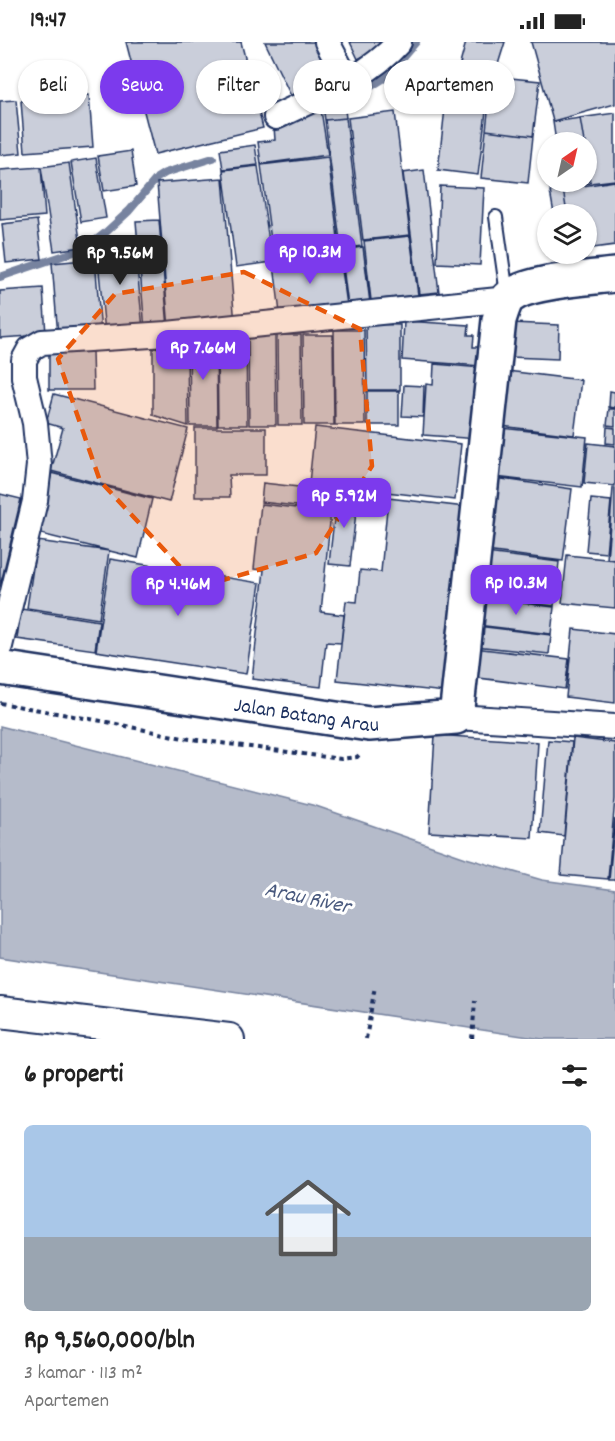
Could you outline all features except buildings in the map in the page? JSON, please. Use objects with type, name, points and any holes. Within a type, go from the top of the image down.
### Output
[{"type":"main road","points":[[456,717],[499,320],[508,298],[526,288],[615,275]]},
{"type":"main road","name":"Jalan Batang Arau","points":[[0,668],[369,724],[456,717]]},
{"type":"street","points":[[327,42],[336,60]]},
{"type":"street","points":[[372,66],[399,42]]},
{"type":"street","points":[[276,117],[293,109]]},
{"type":"street","points":[[0,646],[35,501],[39,465],[35,423],[24,377],[24,360],[30,349],[42,342],[167,334],[508,298]]},
{"type":"street","name":"Jalan Batang Arau","points":[[456,717],[615,727]]},
{"type":"street","points":[[0,1012],[229,1039]]},
{"type":"lane","points":[[496,217],[508,298]]},
{"type":"path","points":[[0,703],[183,738],[341,759],[357,757],[366,747],[369,724]]},
{"type":"path","points":[[366,1039],[375,986]]},
{"type":"path","points":[[472,1039],[475,1001]]},
{"type":"highlighted area","points":[[244,272],[360,329],[372,466],[316,553],[199,587],[100,481],[58,359],[115,294]]},
{"type":"water","name":"Arau River","points":[[0,726],[316,806],[466,858],[542,880],[615,890],[615,1039],[542,1039],[0,957]]},
{"type":"waterway","points":[[372,86],[386,77],[416,42]]},
{"type":"waterway","points":[[0,277],[86,248],[129,211],[157,178],[165,173],[213,158]]}]
